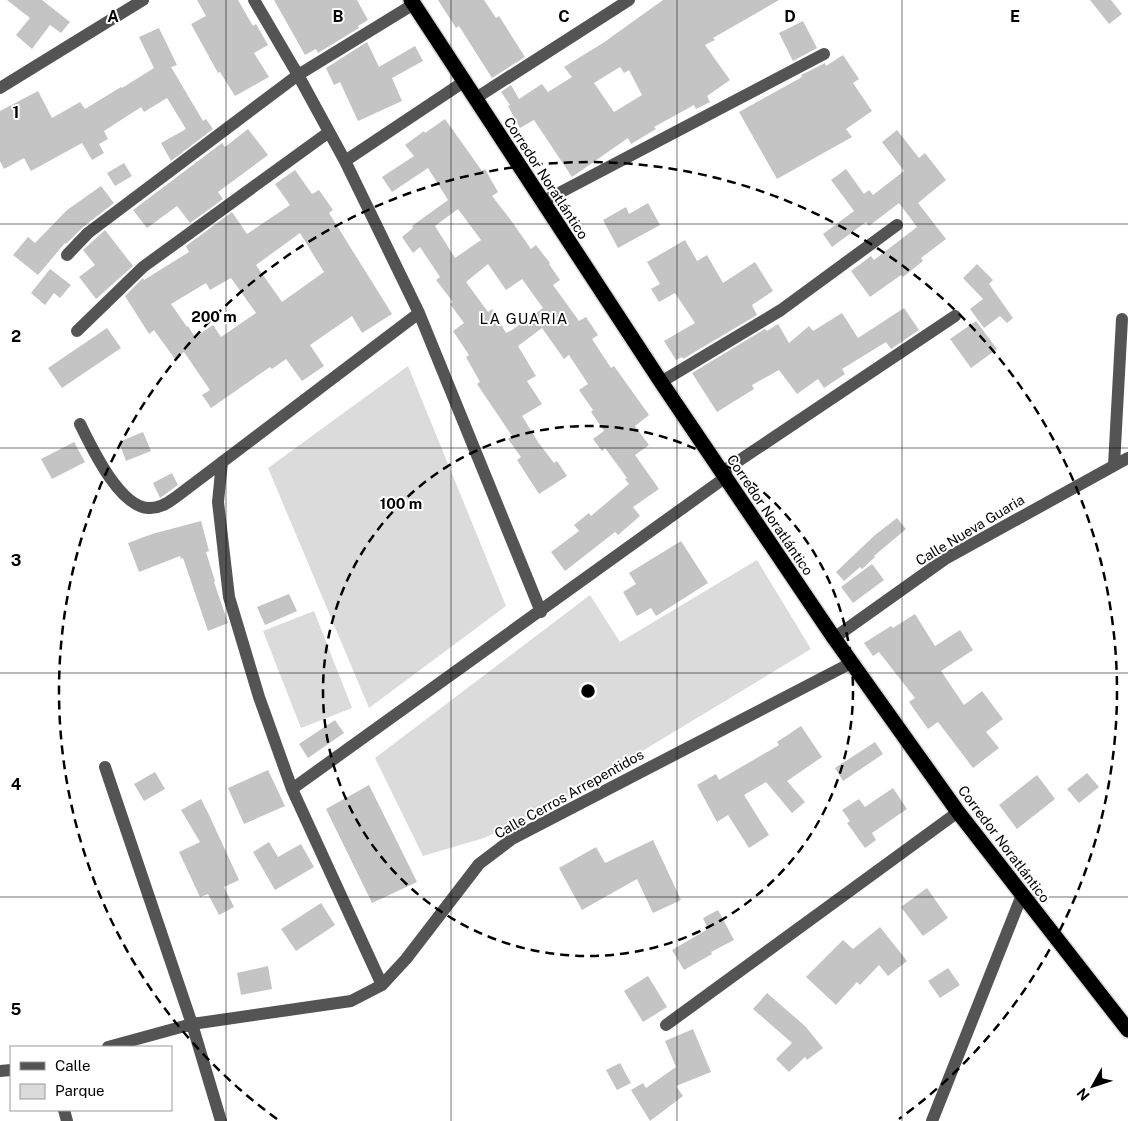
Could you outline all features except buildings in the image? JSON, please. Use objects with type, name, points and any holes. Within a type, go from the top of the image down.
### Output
[{"type":"highway","name":"Corredor Noratlántico","points":[[412,2],[661,382],[851,663],[958,812],[1128,1030]]},
{"type":"street","points":[[0,88],[143,0]]},
{"type":"street","points":[[254,0],[345,161],[419,313],[541,612]]},
{"type":"street","points":[[476,98],[629,0]]},
{"type":"street","points":[[67,255],[88,233],[298,75],[412,2]]},
{"type":"street","points":[[542,202],[824,54]]},
{"type":"street","points":[[345,161],[465,81]]},
{"type":"street","points":[[78,331],[143,267],[329,132]]},
{"type":"street","points":[[661,382],[781,310],[897,225]]},
{"type":"street","points":[[80,424],[96,456],[120,491],[136,505],[149,508],[162,506],[419,313]]},
{"type":"street","points":[[292,789],[541,612],[724,475],[955,316]]},
{"type":"street","points":[[1114,466],[1122,319]]},
{"type":"street","name":"Calle Nueva Guaria","points":[[834,638],[946,560],[1128,458]]},
{"type":"street","points":[[222,462],[218,502],[229,597],[259,697],[292,789],[382,985]]},
{"type":"street","name":"Calle Cerros Arrepentidos","points":[[112,1046],[192,1024],[351,1001],[382,985],[406,960],[480,864],[512,839],[851,663]]},
{"type":"street","points":[[105,767],[192,1024],[221,1121]]},
{"type":"street","points":[[666,1025],[958,812]]},
{"type":"street","points":[[932,1121],[1022,895]]},
{"type":"green space","points":[[408,366],[506,606],[369,708],[268,468]]},
{"type":"green space","points":[[757,560],[811,649],[548,808],[484,838],[423,856],[375,758],[590,595],[620,642]]},
{"type":"green space","points":[[314,611],[352,708],[301,728],[263,631]]},
{"type":"district","name":"LA GUARIA","points":[[524,319]]}]
